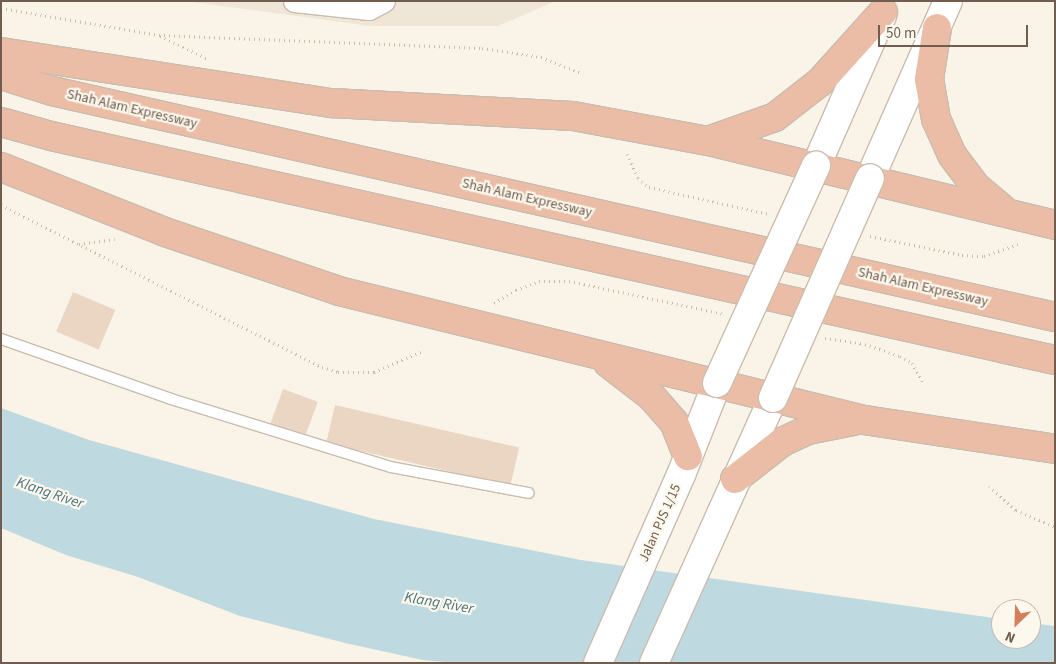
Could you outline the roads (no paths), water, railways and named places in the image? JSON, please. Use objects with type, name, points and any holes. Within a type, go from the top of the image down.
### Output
[{"type":"highway","points":[[708,141],[775,117],[820,82],[886,7]]},
{"type":"highway","points":[[937,28],[929,79],[936,119],[958,163],[975,186],[1004,211]]},
{"type":"highway","points":[[1,52],[332,102],[573,116],[708,141],[870,178],[1055,225]]},
{"type":"highway","name":"Shah Alam Expressway","points":[[1,75],[61,93],[1055,317]]},
{"type":"highway","points":[[1,122],[61,138],[1055,360]]},
{"type":"highway","points":[[1,167],[166,232],[339,291],[597,356],[717,383],[864,420],[1055,449]]},
{"type":"highway","points":[[597,356],[652,397],[674,422],[684,466]]},
{"type":"highway","points":[[732,486],[782,442],[808,430],[864,420]]},
{"type":"main road","points":[[654,663],[948,1]]},
{"type":"main road","name":"Jalan PJS 1/15","points":[[598,663],[684,466],[717,383],[886,7]]},
{"type":"street","points":[[294,1],[369,9],[384,1]]},
{"type":"lane","points":[[1,339],[171,398],[391,467],[529,493]]},
{"type":"water","name":"Klang River","points":[[1,408],[89,440],[374,519],[581,560],[991,618],[991,649],[1041,649],[1041,624],[1055,626],[1055,663],[457,663],[423,660],[345,643],[240,616],[138,577],[66,555],[1,528]]}]
